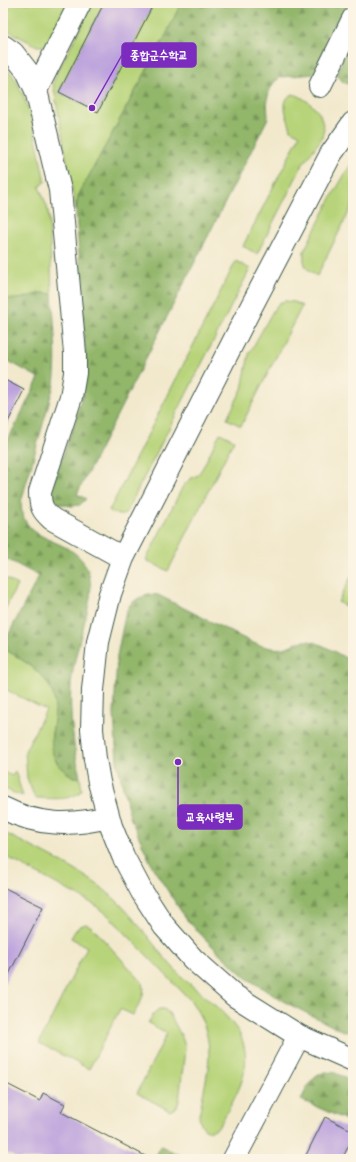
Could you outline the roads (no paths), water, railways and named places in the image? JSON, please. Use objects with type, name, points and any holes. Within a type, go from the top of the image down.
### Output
[{"type":"street","points":[[36,90],[80,3]]},
{"type":"street","points":[[320,86],[353,19]]},
{"type":"street","points":[[3,46],[13,53],[27,71],[36,90],[60,190],[75,353],[75,374],[70,397],[40,492],[40,502],[44,512],[52,519],[123,558]]},
{"type":"street","points":[[353,123],[331,154],[123,558],[110,594],[98,642],[93,690],[92,729],[99,782],[108,817],[123,856],[142,892],[164,926],[193,959],[235,996],[299,1036],[353,1060]]},
{"type":"street","points":[[3,808],[16,815],[40,821],[64,824],[91,821],[108,817]]},
{"type":"street","points":[[234,1159],[299,1036]]},
{"type":"place","name":"종합군수학교","points":[[92,108]]},
{"type":"place","name":"교육사령부","points":[[178,762]]}]
